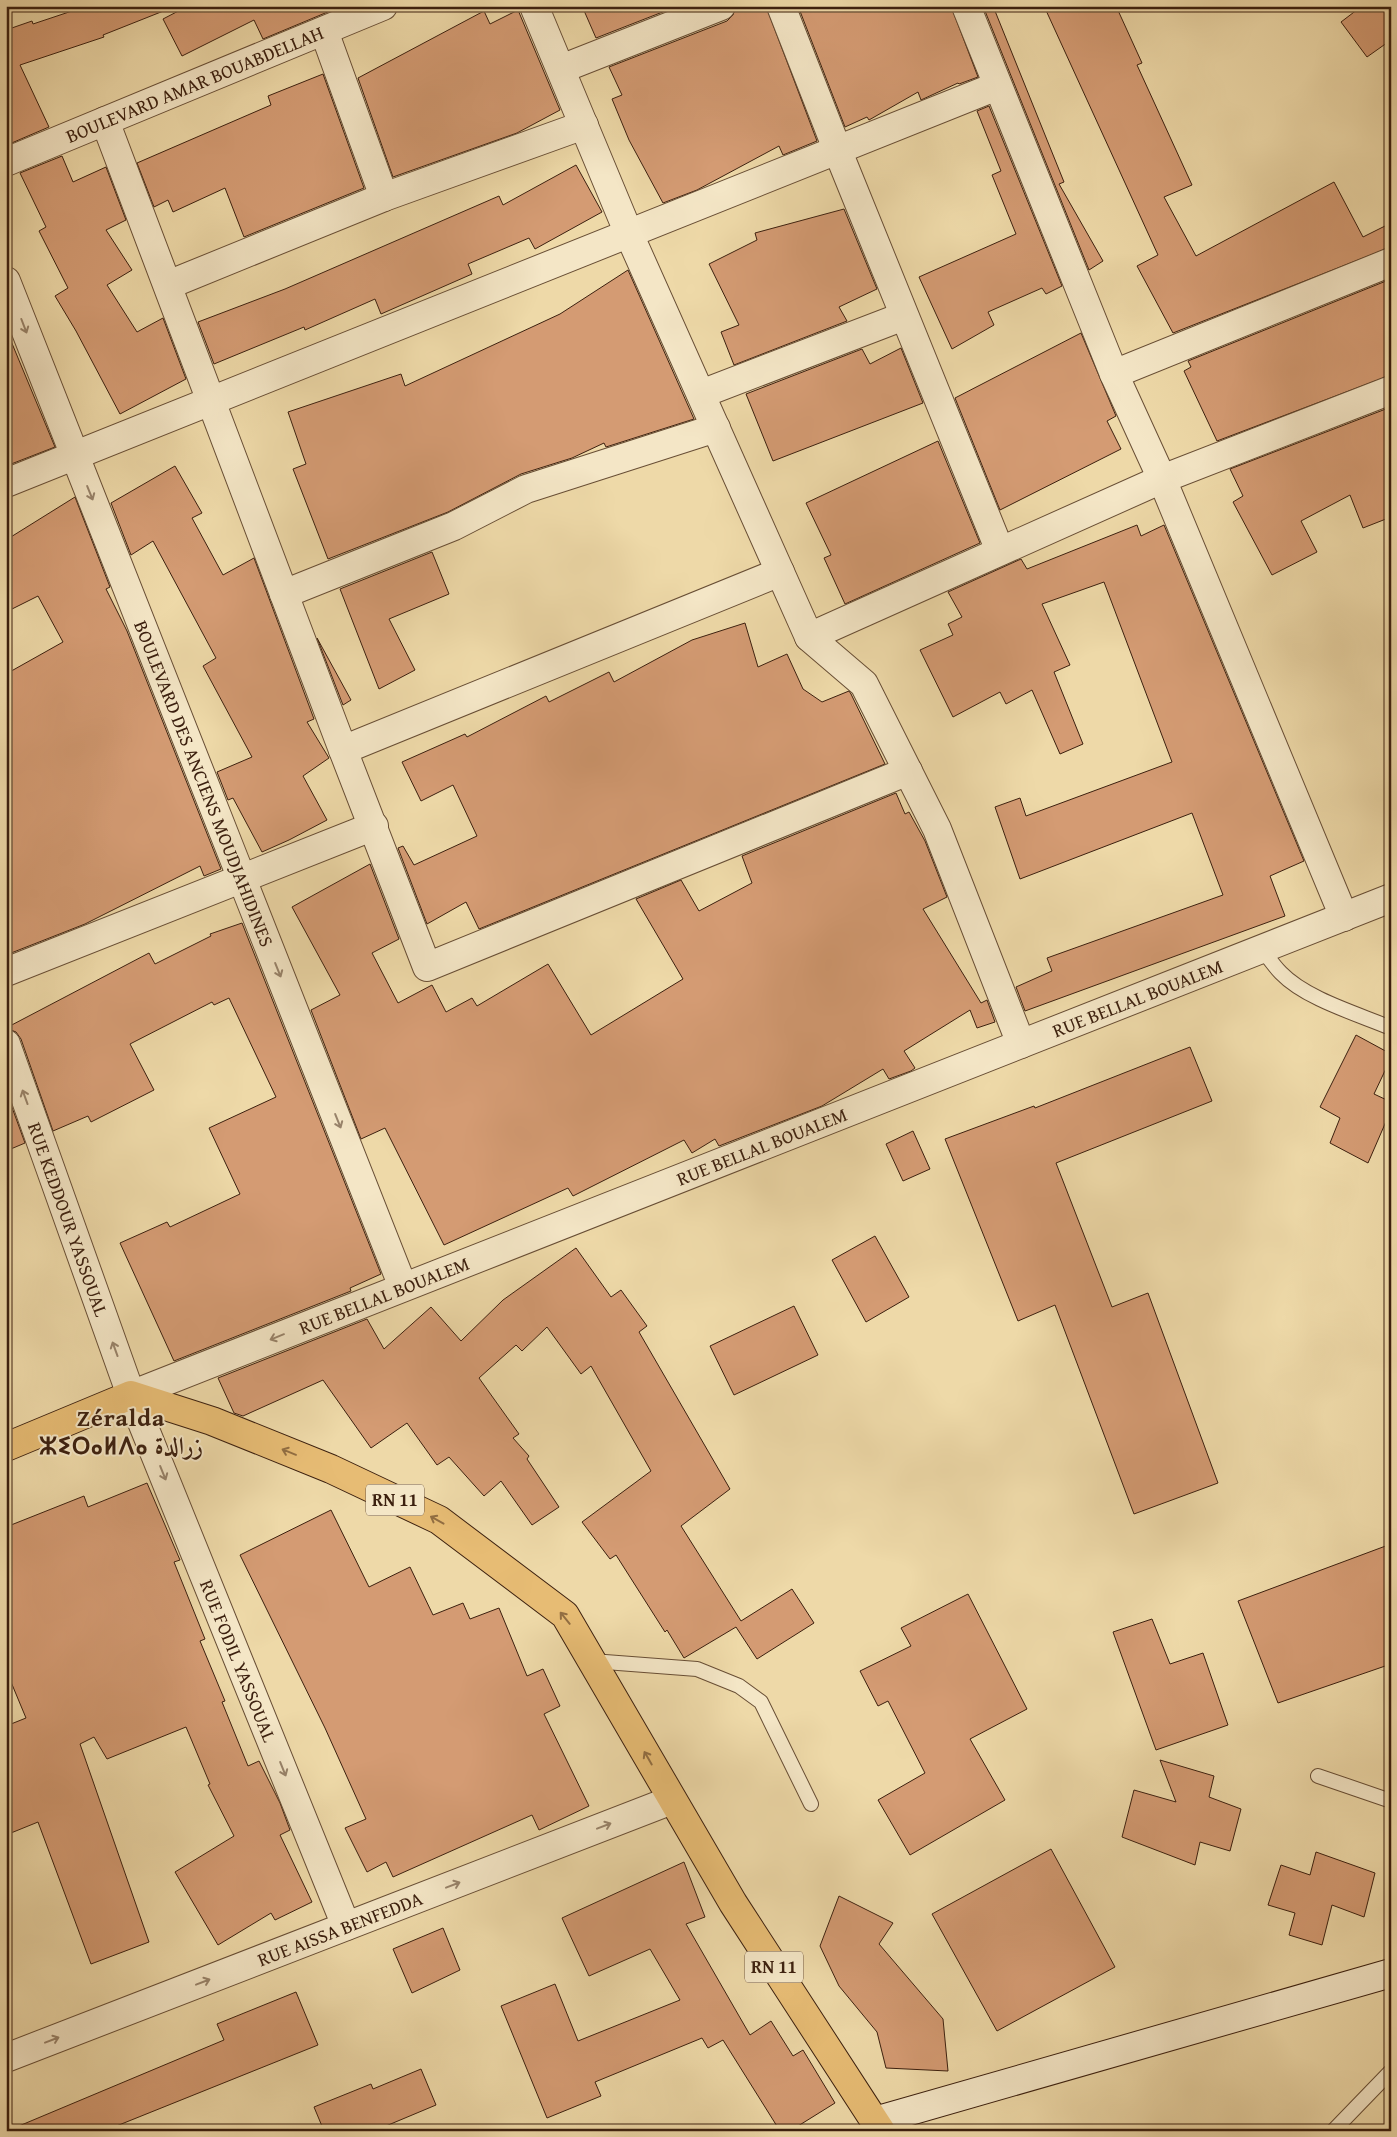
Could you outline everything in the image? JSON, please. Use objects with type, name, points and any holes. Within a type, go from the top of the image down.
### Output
[{"type":"main road","points":[[6,1446],[131,1395]]},
{"type":"main road","name":"RN 11","points":[[131,1395],[240,1432],[331,1469],[439,1520],[565,1615],[732,1903],[878,2126]]},
{"type":"street","name":"BOULEVARD AMAR BOUABDELLAH","points":[[6,162],[383,6]]},
{"type":"street","points":[[534,6],[629,234],[809,637],[864,684],[937,829],[1021,1044]]},
{"type":"street","points":[[561,69],[721,6]]},
{"type":"street","points":[[781,6],[1000,552]]},
{"type":"street","points":[[966,6],[1114,374],[1162,479],[1344,916]]},
{"type":"street","points":[[324,31],[384,197]]},
{"type":"street","points":[[6,482],[997,86]]},
{"type":"street","points":[[106,121],[343,750],[428,967],[908,771]]},
{"type":"street","points":[[168,285],[384,197],[584,125]]},
{"type":"street","points":[[1114,374],[1391,262]]},
{"type":"street","name":"BOULEVARD DES ANCIENS MOUDJAHIDINES","points":[[6,280],[403,1287]]},
{"type":"street","points":[[701,394],[904,316]]},
{"type":"street","points":[[809,637],[1162,479],[1391,390]]},
{"type":"street","points":[[284,594],[454,526],[526,489],[716,428]]},
{"type":"street","points":[[343,750],[780,572]]},
{"type":"street","points":[[6,972],[374,826]]},
{"type":"street","name":"RUE BELLAL BOUALEM","points":[[131,1395],[1391,898]]},
{"type":"street","name":"RUE KEDDOUR YASSOUAL","points":[[6,1044],[131,1395]]},
{"type":"street","name":"RUE FODIL YASSOUAL","points":[[131,1395],[346,1926]]},
{"type":"street","name":"RUE AISSA BENFEDDA","points":[[6,2058],[672,1800]]},
{"type":"street","points":[[878,2126],[1391,1974]]},
{"type":"lane","points":[[1262,949],[1280,973],[1294,985],[1310,994],[1391,1028]]},
{"type":"lane","points":[[592,1661],[697,1669],[739,1686],[761,1702],[812,1804]]},
{"type":"lane","points":[[1318,1776],[1391,1801]]},
{"type":"lane","points":[[1333,2131],[1391,2071]]},
{"type":"building","points":[[87,6],[171,6],[171,8],[103,35],[104,37],[20,65],[49,127],[7,145],[6,30],[32,21],[33,24]]},
{"type":"building","points":[[188,6],[342,6],[263,39],[254,20],[182,56],[163,19]]},
{"type":"building","points":[[582,6],[678,6],[596,38]]},
{"type":"building","points":[[736,6],[766,6],[817,141],[783,155],[779,146],[697,190],[663,203],[629,140],[612,99],[622,95],[609,67],[727,21],[733,15]]},
{"type":"building","points":[[798,6],[951,6],[978,77],[958,83],[921,100],[918,92],[869,120],[867,117],[845,127]]},
{"type":"building","points":[[983,6],[993,6],[1064,182],[1059,184],[1103,261],[1089,270]]},
{"type":"building","points":[[1044,6],[1116,6],[1142,63],[1137,65],[1192,185],[1164,197],[1196,256],[1334,182],[1363,237],[1391,223],[1391,247],[1173,333],[1137,266],[1158,255]]},
{"type":"building","points":[[1362,6],[1391,6],[1391,40],[1367,57],[1341,22]]},
{"type":"building","points":[[518,10],[560,110],[517,133],[393,177],[358,78],[484,11],[490,24]]},
{"type":"building","points":[[323,74],[364,188],[244,237],[225,188],[173,212],[168,200],[154,207],[137,163],[271,105],[268,96]]},
{"type":"building","points":[[989,106],[1062,286],[1046,294],[1042,288],[988,312],[994,325],[952,349],[919,277],[1016,234],[992,175],[1001,171],[977,111]]},
{"type":"building","points":[[62,156],[73,182],[106,167],[126,220],[106,230],[132,270],[107,285],[137,332],[163,318],[186,379],[120,414],[76,331],[55,296],[68,288],[39,231],[46,227],[20,173]]},
{"type":"building","points":[[576,165],[602,212],[535,249],[529,238],[468,264],[472,274],[381,314],[375,299],[305,330],[304,327],[214,364],[198,322],[285,289],[499,196],[503,205]]},
{"type":"building","points":[[844,209],[877,289],[839,307],[847,321],[734,365],[721,332],[739,325],[709,264],[757,240],[755,233]]},
{"type":"building","points":[[628,270],[694,419],[606,447],[604,443],[572,458],[521,474],[448,512],[328,559],[293,469],[306,464],[288,412],[401,374],[405,386],[560,314]]},
{"type":"building","points":[[1391,279],[1391,375],[1217,441],[1184,371],[1191,367],[1188,361]]},
{"type":"building","points":[[6,329],[55,447],[6,466]]},
{"type":"building","points":[[1081,333],[1116,416],[1107,421],[1121,449],[1000,510],[955,398]]},
{"type":"building","points":[[901,348],[923,403],[773,461],[746,394],[862,349],[870,364]]},
{"type":"building","points":[[1391,407],[1391,517],[1363,528],[1350,495],[1301,521],[1317,552],[1272,575],[1233,502],[1243,496],[1230,469]]},
{"type":"building","points":[[938,441],[980,543],[845,604],[824,558],[831,555],[806,503]]},
{"type":"building","points":[[175,466],[202,513],[192,518],[223,575],[254,558],[314,719],[307,722],[329,758],[303,776],[327,820],[262,852],[233,798],[228,800],[217,772],[252,757],[203,666],[216,658],[153,541],[131,555],[111,503]]},
{"type":"building","points":[[75,497],[110,587],[106,589],[127,631],[221,869],[204,876],[200,866],[85,924],[6,955],[6,674],[63,642],[38,596],[6,612],[6,540]]},
{"type":"building","points":[[1137,525],[1141,536],[1164,525],[1304,861],[1270,876],[1285,916],[1025,1011],[1016,987],[1052,971],[1047,958],[1223,895],[1192,813],[1020,879],[995,807],[1020,798],[1026,816],[1172,762],[1104,582],[1042,604],[1070,665],[1054,672],[1083,744],[1060,754],[1032,690],[1006,704],[1000,692],[953,717],[920,650],[953,635],[948,624],[962,617],[948,592],[1021,559],[1027,569]]},
{"type":"building","points":[[432,552],[449,594],[389,619],[415,670],[379,689],[340,589]]},
{"type":"building","points":[[745,623],[758,667],[787,654],[803,689],[822,702],[849,691],[885,764],[479,929],[466,902],[427,924],[398,848],[403,846],[414,865],[477,836],[453,785],[421,801],[402,762],[465,734],[467,737],[546,696],[549,702],[609,672],[614,682],[692,640]]},
{"type":"building","points":[[317,638],[351,700],[343,705]]},
{"type":"building","points":[[896,793],[905,814],[909,812],[925,841],[947,897],[923,909],[981,1003],[987,1000],[995,1022],[977,1028],[970,1010],[904,1051],[915,1068],[911,1071],[889,1079],[883,1069],[822,1106],[719,1146],[715,1139],[692,1153],[684,1140],[573,1196],[568,1188],[444,1245],[385,1128],[361,1139],[311,1010],[340,995],[292,907],[370,864],[399,939],[372,953],[398,1003],[432,985],[446,1012],[472,998],[477,1006],[548,964],[591,1035],[683,979],[636,899],[681,880],[699,911],[752,883],[742,856]]},
{"type":"building","points":[[242,923],[381,1274],[350,1288],[351,1291],[174,1361],[120,1243],[167,1222],[170,1227],[240,1194],[209,1128],[276,1097],[229,998],[214,1005],[212,1002],[130,1044],[154,1090],[91,1122],[88,1116],[53,1131],[21,1039],[16,1032],[6,1028],[149,953],[155,964],[211,936],[210,934]]},
{"type":"building","points":[[1356,1035],[1391,1054],[1391,1058],[1374,1094],[1391,1102],[1391,1110],[1368,1163],[1330,1143],[1340,1118],[1320,1107]]},
{"type":"building","points":[[1190,1047],[1212,1101],[1056,1163],[1112,1307],[1148,1293],[1218,1483],[1134,1514],[1055,1305],[1018,1321],[945,1139],[1034,1106],[1035,1108]]},
{"type":"building","points":[[6,1091],[25,1143],[6,1151]]},
{"type":"building","points":[[913,1131],[930,1169],[903,1181],[886,1144]]},
{"type":"building","points":[[875,1236],[909,1297],[866,1322],[832,1260]]},
{"type":"building","points":[[576,1248],[611,1297],[621,1290],[647,1326],[639,1332],[730,1489],[681,1526],[741,1621],[792,1589],[814,1623],[757,1659],[736,1627],[684,1658],[667,1630],[665,1632],[616,1555],[610,1559],[582,1522],[651,1471],[591,1366],[581,1374],[547,1327],[522,1351],[516,1345],[479,1378],[519,1434],[513,1438],[529,1456],[527,1459],[559,1507],[532,1525],[501,1481],[484,1496],[449,1457],[437,1465],[407,1423],[371,1448],[323,1380],[243,1416],[234,1413],[218,1378],[367,1319],[384,1349],[431,1307],[461,1341],[503,1300]]},
{"type":"building","points":[[794,1306],[818,1355],[734,1395],[710,1346]]},
{"type":"building","points":[[147,1483],[180,1560],[174,1562],[205,1639],[200,1641],[225,1701],[222,1702],[248,1766],[259,1761],[280,1803],[290,1830],[280,1835],[312,1902],[275,1920],[271,1913],[218,1945],[175,1872],[234,1836],[208,1785],[210,1784],[186,1727],[107,1759],[94,1737],[80,1744],[149,1942],[91,1964],[38,1822],[6,1835],[6,1726],[26,1718],[6,1670],[6,1527],[84,1496],[88,1507]]},
{"type":"building","points":[[331,1510],[369,1587],[410,1567],[433,1615],[463,1603],[470,1619],[499,1608],[527,1676],[543,1669],[560,1706],[544,1714],[589,1806],[539,1830],[532,1815],[393,1877],[386,1862],[367,1872],[345,1828],[366,1819],[325,1728],[240,1555]]},
{"type":"building","points":[[1391,1544],[1391,1664],[1278,1703],[1238,1601]]},
{"type":"building","points":[[968,1594],[1027,1709],[970,1739],[1005,1800],[910,1855],[878,1800],[925,1773],[888,1701],[878,1706],[860,1671],[911,1646],[901,1628]]},
{"type":"building","points":[[1152,1619],[1170,1664],[1203,1653],[1228,1725],[1156,1750],[1113,1632]]},
{"type":"building","points":[[1160,1760],[1214,1776],[1209,1797],[1241,1809],[1230,1851],[1200,1842],[1195,1865],[1122,1837],[1134,1790],[1176,1802]]},
{"type":"building","points":[[1051,1849],[1115,1967],[997,2031],[932,1914]]},
{"type":"building","points":[[1316,1852],[1375,1873],[1364,1917],[1332,1905],[1322,1945],[1289,1935],[1295,1913],[1268,1905],[1281,1865],[1310,1875]]},
{"type":"building","points":[[684,1862],[705,1917],[686,1924],[750,2035],[771,2021],[793,2056],[803,2050],[835,2103],[790,2131],[780,2131],[723,2040],[708,2048],[702,2038],[595,2082],[601,2096],[547,2118],[501,2006],[555,1984],[578,2041],[680,2000],[650,1949],[589,1976],[562,1918]]},
{"type":"building","points":[[839,1896],[893,1923],[879,1944],[943,2019],[948,2071],[886,2068],[877,2032],[839,1986],[820,1946]]},
{"type":"building","points":[[443,1928],[460,1970],[412,1993],[393,1949]]},
{"type":"building","points":[[296,1992],[318,2045],[104,2131],[7,2131],[224,2040],[217,2024]]},
{"type":"building","points":[[421,2069],[436,2105],[374,2131],[324,2131],[314,2107],[371,2084],[373,2089]]},
{"type":"district","name":"Zéralda ⵣⵉⵔⴰⵍⴷⴰ زرالدة","points":[[121,1432]]}]
